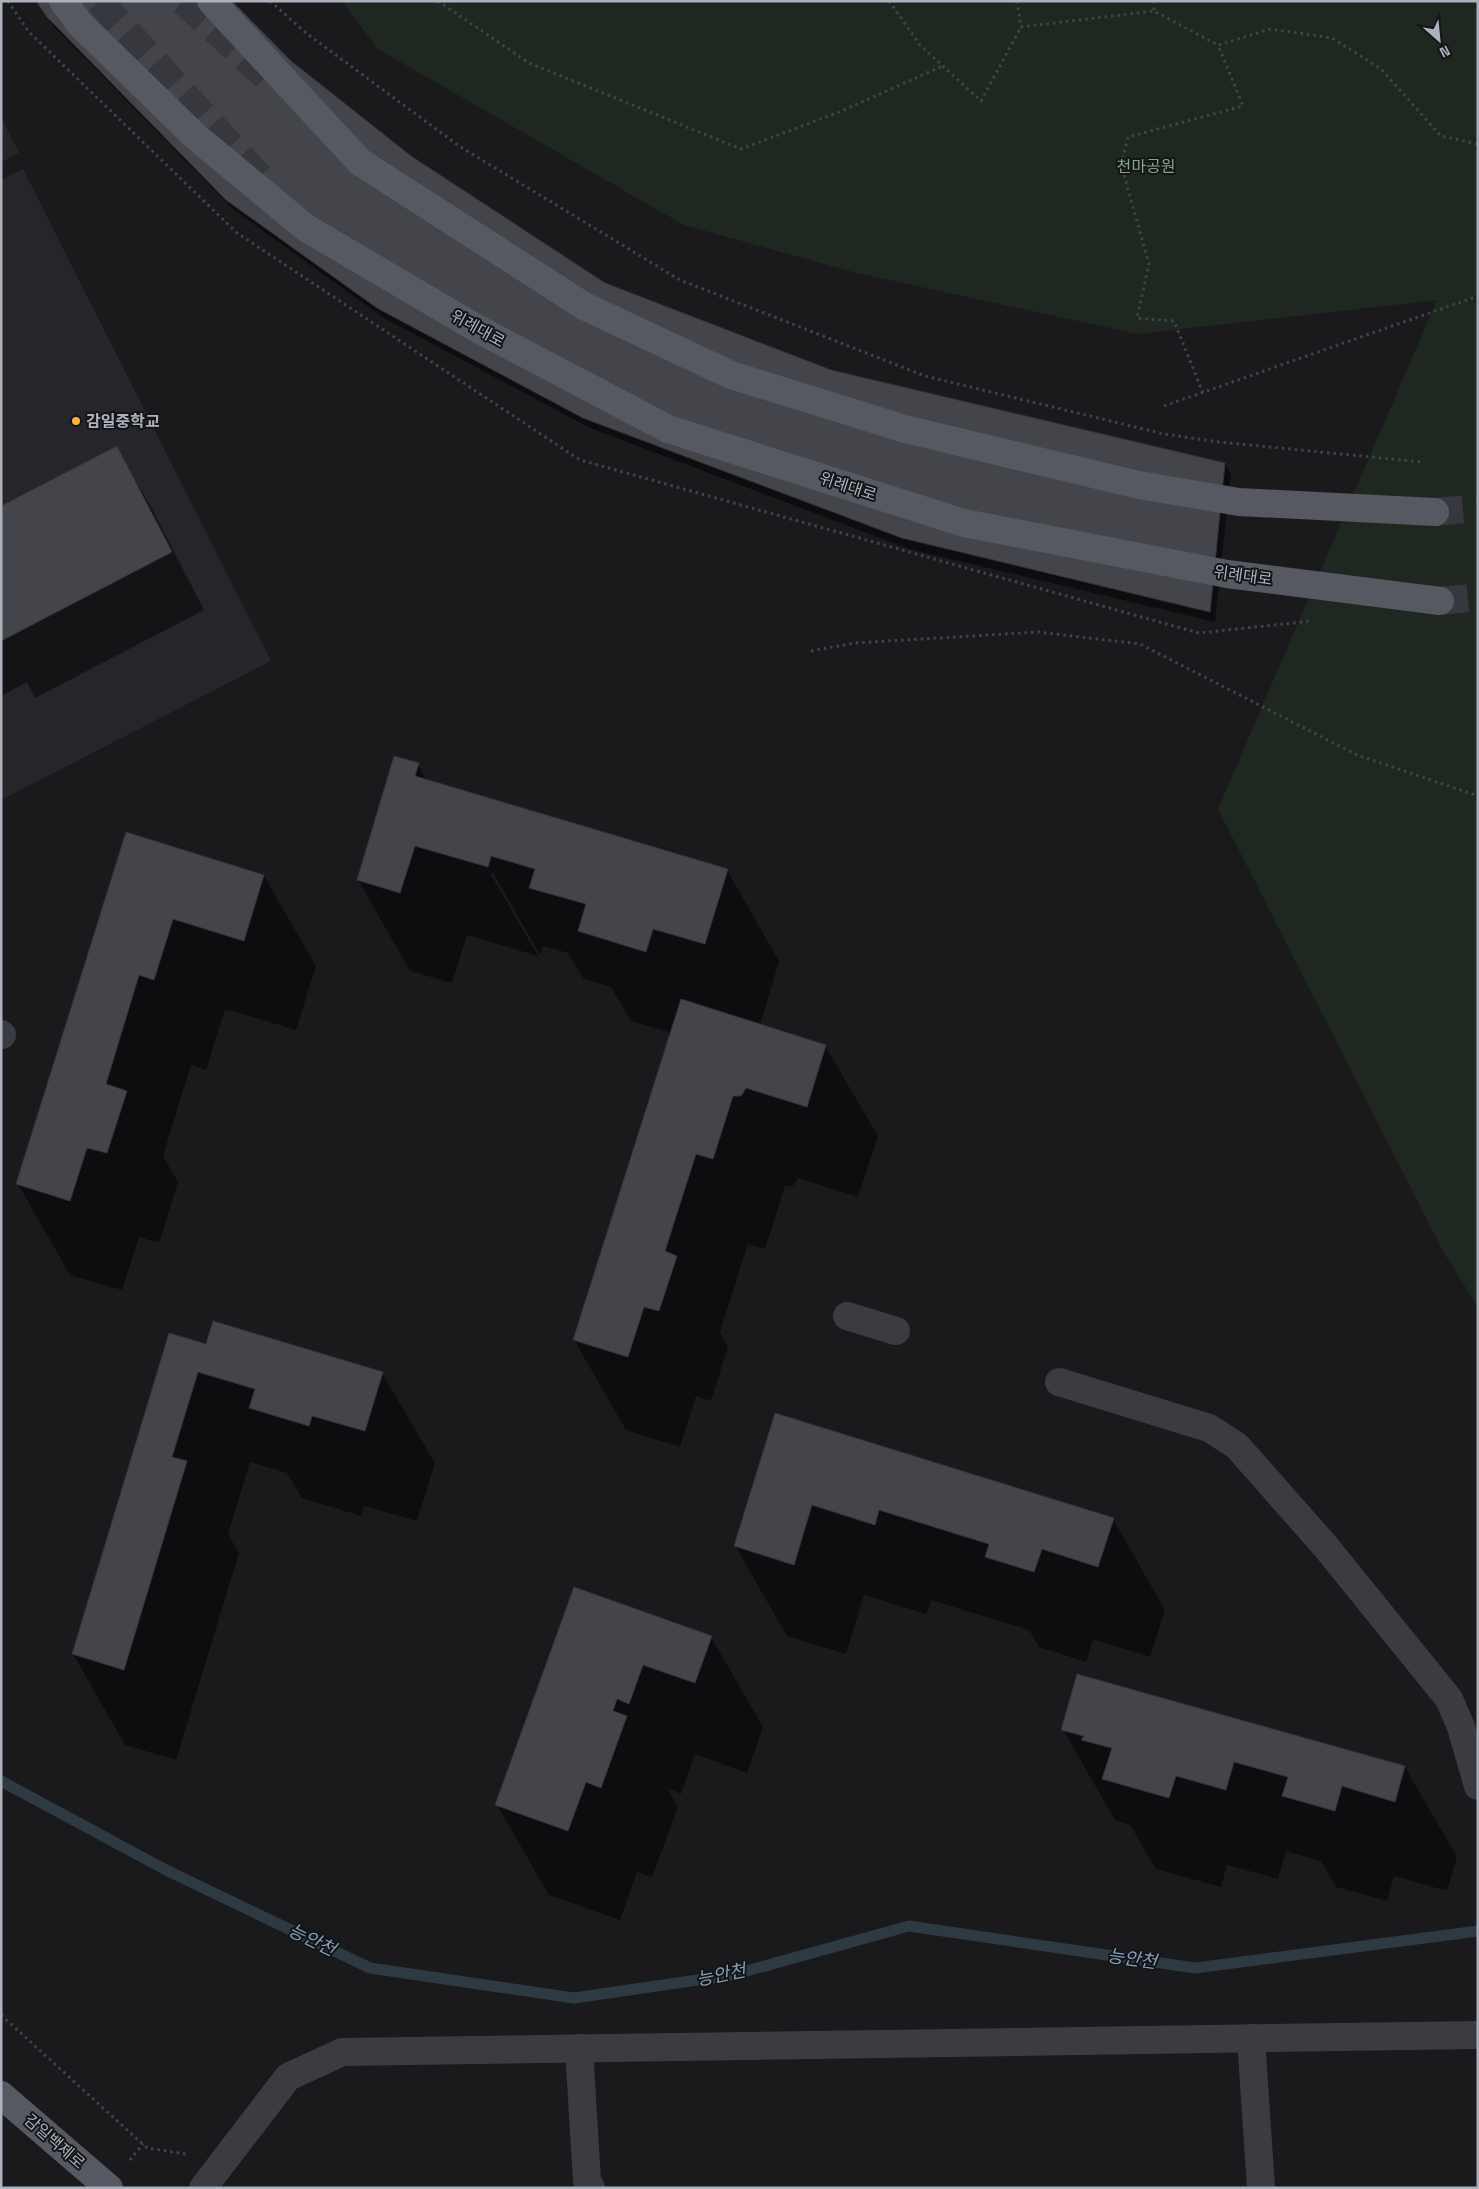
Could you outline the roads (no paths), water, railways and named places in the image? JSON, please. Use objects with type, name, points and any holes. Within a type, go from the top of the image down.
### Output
[{"type":"main road","name":"위례대로","points":[[62,1],[80,24],[195,136],[306,228],[478,329],[668,429],[964,523],[1227,574],[1440,601]]},
{"type":"main road","points":[[211,1],[360,162],[584,306],[731,376],[905,429],[1139,485],[1238,502],[1435,512]]},
{"type":"main road","name":"감일백제로","points":[[1,2095],[109,2188]]},
{"type":"street","points":[[847,1316],[896,1331]]},
{"type":"street","points":[[1059,1382],[1209,1428],[1237,1446],[1326,1547],[1449,1699],[1459,1720],[1478,1786]]},
{"type":"street","points":[[210,2179],[288,2077],[342,2052],[1478,2035]]},
{"type":"street","points":[[1251,2038],[1262,2188]]},
{"type":"street","points":[[579,2048],[587,2181],[591,2188]]},
{"type":"waterway","name":"능안천","points":[[1,1781],[166,1870],[370,1968],[574,1998],[732,1975],[909,1926],[1195,1968],[1478,1931]]},
{"type":"tunnel","points":[[99,1],[263,181]]},
{"type":"tunnel","points":[[183,1],[272,82]]},
{"type":"tunnel","points":[[1435,512],[1478,508]]},
{"type":"tunnel","points":[[1440,601],[1478,597]]},
{"type":"place","name":"감일중학교","points":[[76,421]]},
{"type":"park label","name":"천마공원","points":[[1146,166]]}]
